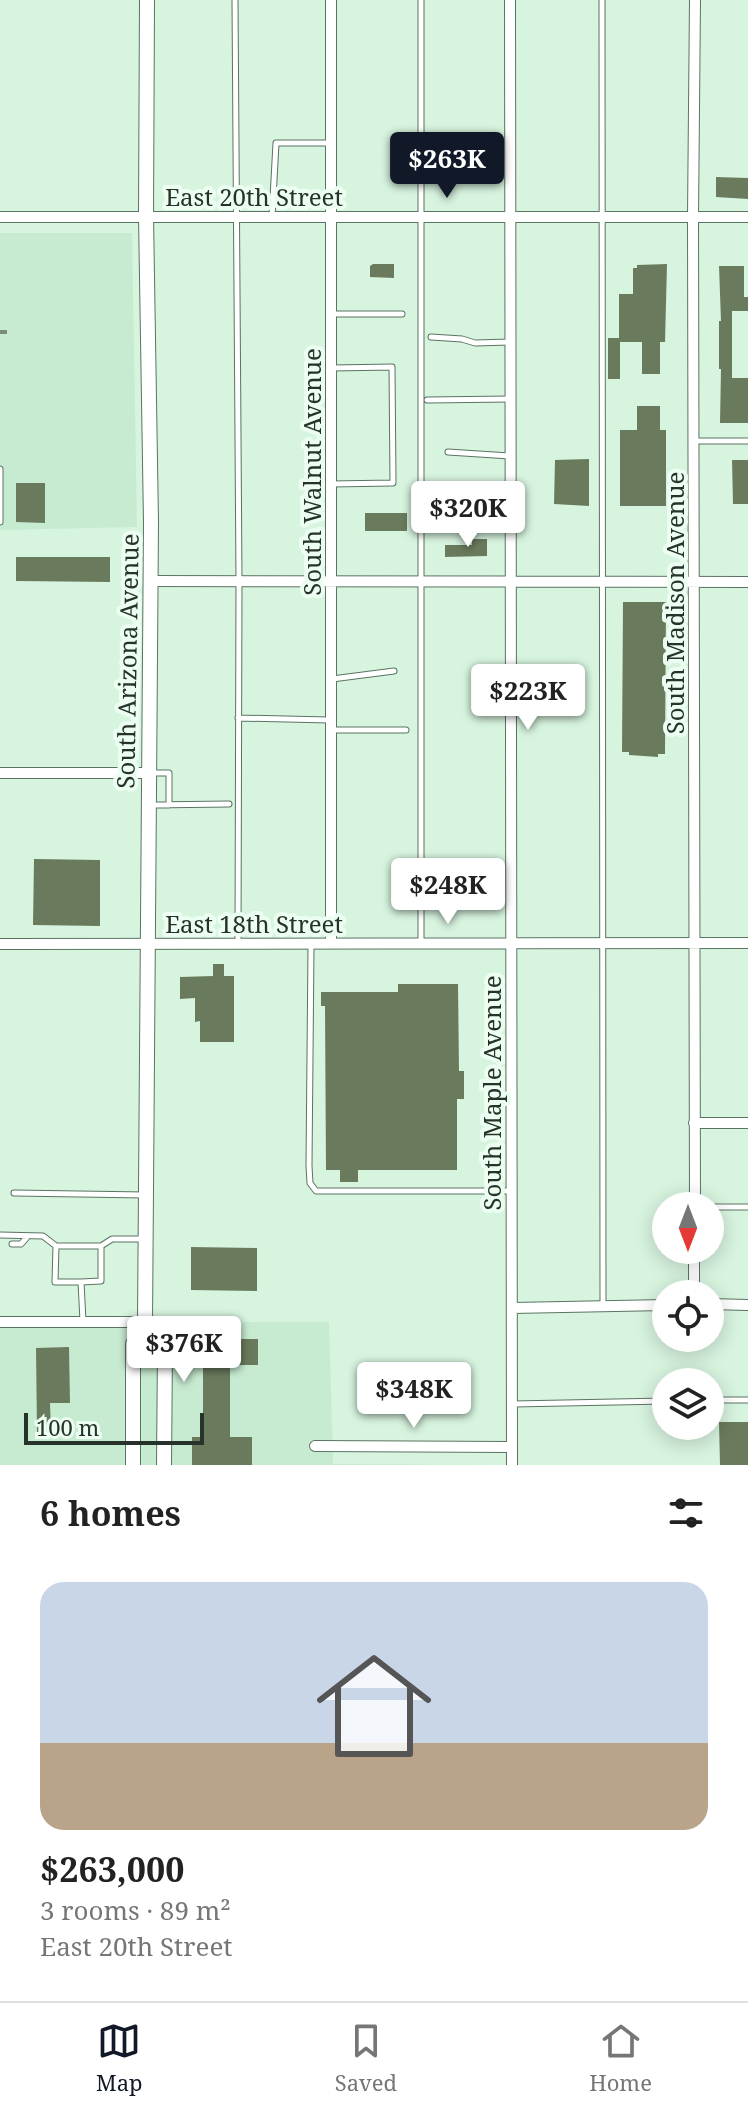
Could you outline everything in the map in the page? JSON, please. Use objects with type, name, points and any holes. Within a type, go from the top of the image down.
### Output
[{"type":"street","name":"South Arizona Avenue","points":[[133,1465],[133,1344],[145,1322],[149,943],[147,0]]},
{"type":"street","name":"South Walnut Avenue","points":[[331,0],[331,943]]},
{"type":"street","name":"South Maple Avenue","points":[[510,0],[512,1465]]},
{"type":"street","name":"South Madison Avenue","points":[[695,0],[695,1192]]},
{"type":"street","name":"East 20th Street","points":[[0,217],[748,217]]},
{"type":"street","points":[[150,581],[748,582]]},
{"type":"street","points":[[0,773],[148,773]]},
{"type":"street","name":"East 18th Street","points":[[0,944],[748,943]]},
{"type":"street","points":[[694,1123],[748,1123]]},
{"type":"street","points":[[724,1304],[748,1305]]},
{"type":"street","points":[[512,1308],[652,1305]]},
{"type":"street","points":[[0,1322],[145,1322],[165,1349],[164,1465]]},
{"type":"street","points":[[315,1446],[512,1447]]},
{"type":"lane","points":[[235,0],[238,943]]},
{"type":"lane","points":[[421,0],[421,943]]},
{"type":"lane","points":[[602,0],[603,1306]]},
{"type":"lane","points":[[272,217],[276,143],[331,143]]},
{"type":"lane","points":[[331,314],[402,314]]},
{"type":"lane","points":[[431,337],[475,343],[511,342]]},
{"type":"lane","points":[[331,368],[392,367],[393,483],[331,484]]},
{"type":"lane","points":[[427,400],[511,399]]},
{"type":"lane","points":[[693,441],[748,441]]},
{"type":"lane","points":[[448,452],[511,456]]},
{"type":"lane","points":[[0,469],[0,522]]},
{"type":"lane","points":[[331,679],[394,671]]},
{"type":"lane","points":[[238,718],[406,730]]},
{"type":"lane","points":[[148,773],[169,773],[169,805]]},
{"type":"lane","points":[[148,805],[229,804]]},
{"type":"lane","points":[[311,943],[309,1166],[310,1183],[316,1191],[512,1191]]},
{"type":"lane","points":[[14,1193],[146,1195]]},
{"type":"lane","points":[[724,1207],[748,1207]]},
{"type":"lane","points":[[0,1235],[43,1236],[56,1246],[101,1246],[112,1239],[146,1239]]},
{"type":"lane","points":[[12,1244],[21,1244],[29,1235]]},
{"type":"lane","points":[[56,1246],[55,1282],[101,1281],[101,1246]]},
{"type":"lane","points":[[81,1282],[83,1322]]},
{"type":"lane","points":[[724,1400],[748,1400]]},
{"type":"lane","points":[[512,1404],[652,1401]]},
{"type":"shaded area","points":[[0,233],[132,233],[137,527],[0,530]]},
{"type":"shaded area","points":[[0,1322],[329,1322],[333,1464],[497,1465],[0,1465]]},
{"type":"building","points":[[716,177],[748,178],[748,199],[716,197]]},
{"type":"building","points":[[394,264],[394,278],[370,277],[370,266]]},
{"type":"building","points":[[667,264],[665,342],[660,342],[660,374],[642,374],[642,342],[620,342],[620,379],[608,379],[608,338],[619,338],[619,294],[633,294],[633,268],[637,265]]},
{"type":"building","points":[[719,266],[744,266],[744,297],[748,297],[748,311],[732,311],[732,378],[748,378],[748,423],[720,423]]},
{"type":"building","points":[[637,406],[660,406],[660,430],[666,430],[666,506],[620,506],[620,430],[637,430]]},
{"type":"building","points":[[589,459],[589,506],[554,504],[555,460]]},
{"type":"building","points":[[732,460],[748,460],[748,504],[733,504]]},
{"type":"building","points":[[16,483],[45,483],[45,523],[16,522]]},
{"type":"building","points":[[365,513],[407,513],[407,531],[365,531]]},
{"type":"building","points":[[472,539],[487,539],[487,556],[445,557],[445,545],[472,545]]},
{"type":"building","points":[[16,557],[110,557],[110,582],[16,581]]},
{"type":"building","points":[[623,602],[666,602],[665,754],[658,754],[658,757],[622,752]]},
{"type":"building","points":[[34,859],[100,860],[100,926],[33,925]]},
{"type":"building","points":[[213,964],[224,964],[224,976],[234,976],[234,1042],[200,1042],[200,1021],[195,1022],[195,998],[180,999],[180,977],[213,976]]},
{"type":"building","points":[[398,984],[458,984],[459,1071],[464,1071],[464,1099],[457,1099],[457,1170],[358,1170],[358,1182],[340,1182],[340,1170],[326,1170],[325,1006],[321,1006],[321,992],[398,992]]},
{"type":"building","points":[[191,1247],[257,1248],[257,1291],[191,1290]]},
{"type":"building","points":[[193,1339],[258,1339],[258,1365],[230,1365],[230,1437],[252,1437],[252,1465],[192,1465],[192,1437],[203,1437],[203,1365],[193,1365]]},
{"type":"building","points":[[69,1347],[70,1403],[50,1403],[51,1432],[37,1432],[36,1348]]},
{"type":"building","points":[[724,1422],[748,1422],[748,1465],[720,1465],[719,1440],[724,1440]]},
{"type":"railway","points":[[0,332],[7,332]]}]
